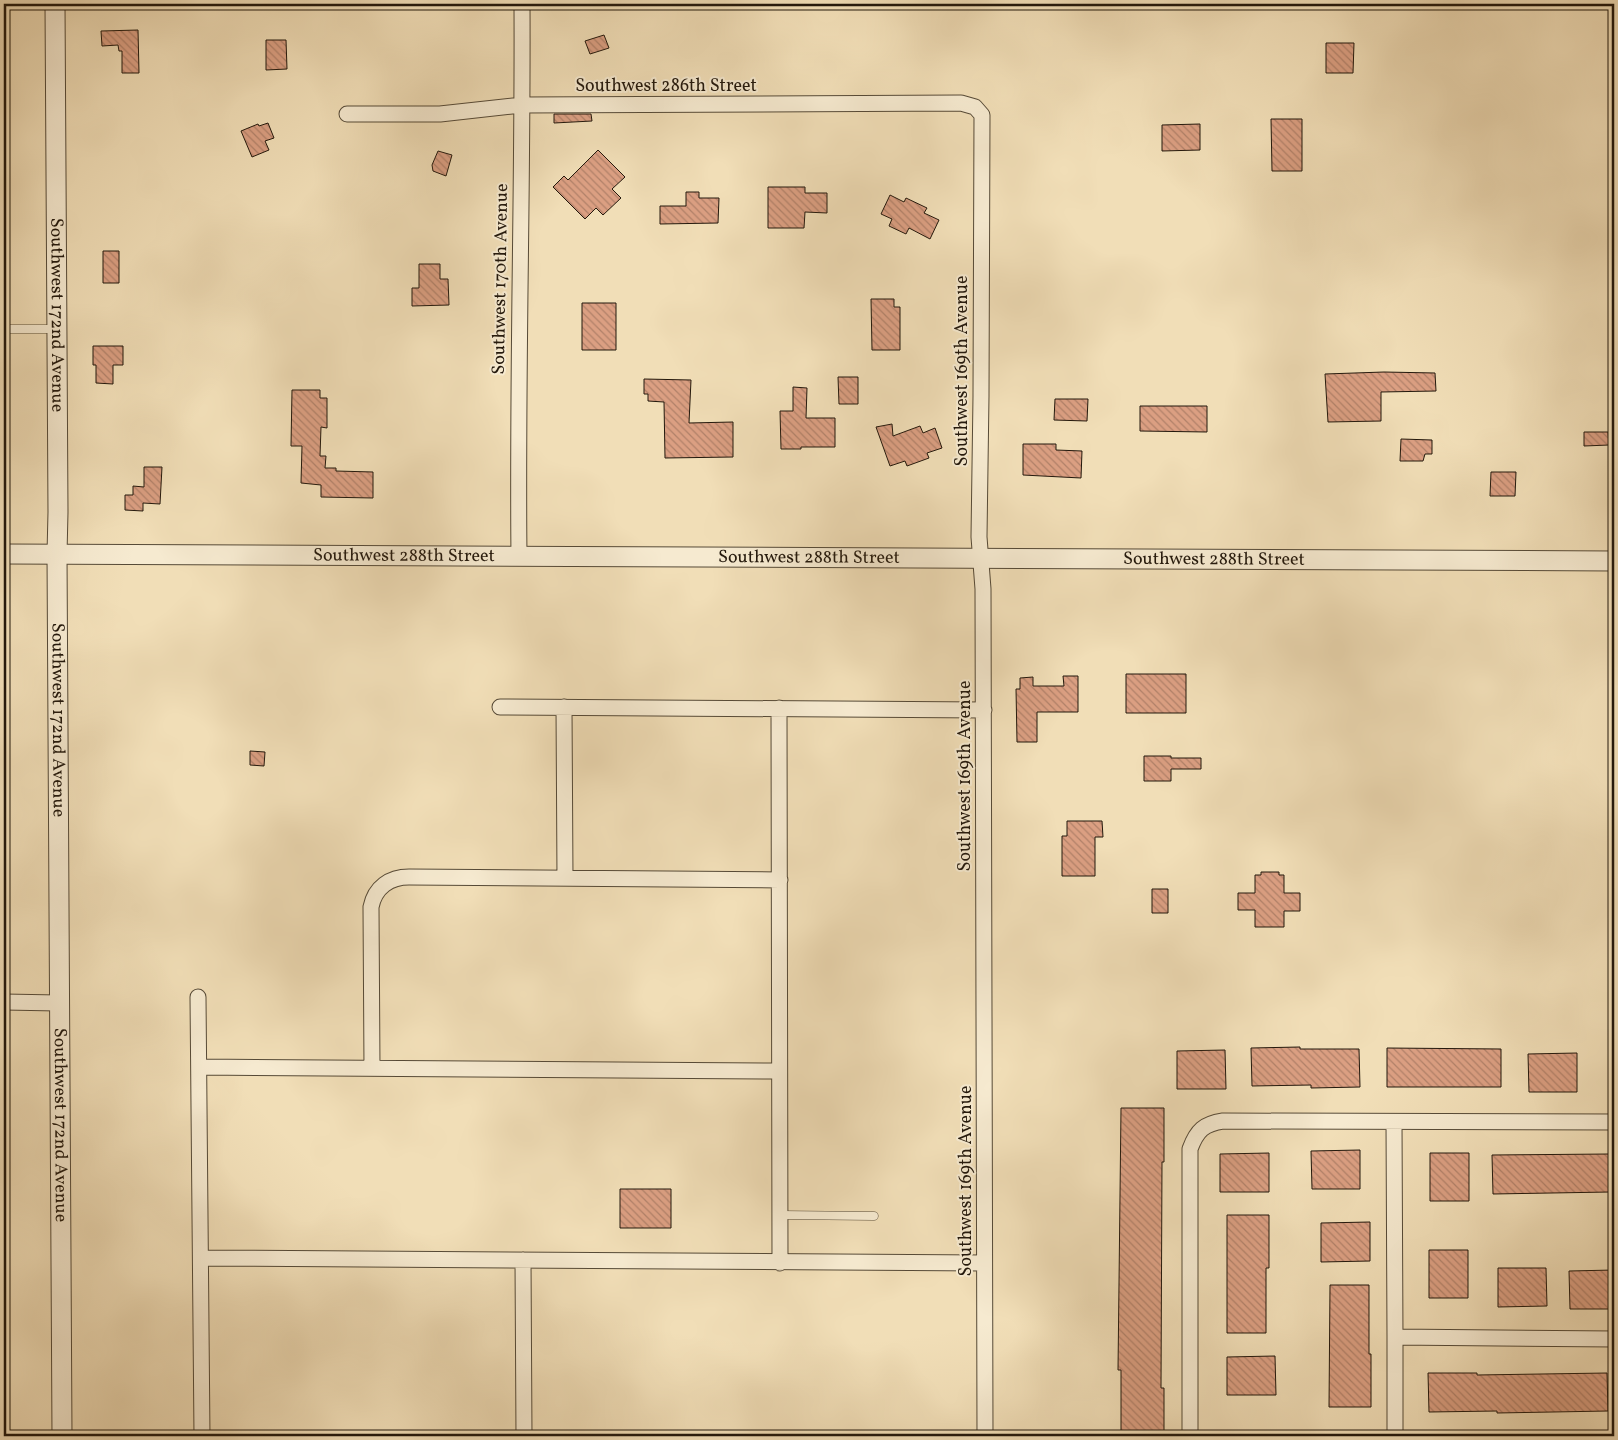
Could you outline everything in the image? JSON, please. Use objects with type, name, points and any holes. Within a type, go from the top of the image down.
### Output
[{"type":"street","name":"Southwest 172nd Avenue","points":[[55,4],[58,329],[58,1003],[62,1436]]},
{"type":"street","name":"Southwest 170th Avenue","points":[[519,556],[522,4]]},
{"type":"street","name":"Southwest 286th Street","points":[[347,114],[440,114],[522,105],[961,103],[975,107],[982,115]]},
{"type":"street","name":"Southwest 169th Avenue","points":[[982,115],[979,537],[983,589],[984,710],[985,1436]]},
{"type":"street","name":"Southwest 288th Street","points":[[4,554],[1614,561]]},
{"type":"street","points":[[500,707],[984,710]]},
{"type":"street","points":[[564,707],[565,878]]},
{"type":"street","points":[[779,708],[780,1262]]},
{"type":"street","points":[[372,1068],[371,912],[374,899],[382,886],[394,879],[404,877],[780,880]]},
{"type":"street","points":[[198,997],[202,1436]]},
{"type":"street","points":[[4,1002],[58,1003]]},
{"type":"street","points":[[199,1067],[779,1071]]},
{"type":"street","points":[[1190,1436],[1190,1149],[1194,1138],[1200,1130],[1210,1123],[1223,1121],[1614,1122]]},
{"type":"street","points":[[1394,1122],[1394,1436]]},
{"type":"street","points":[[200,1258],[984,1263]]},
{"type":"street","points":[[523,1260],[524,1436]]},
{"type":"street","points":[[1394,1337],[1614,1339]]},
{"type":"lane","points":[[4,329],[58,329]]},
{"type":"lane","points":[[780,1215],[874,1216]]},
{"type":"building","points":[[138,30],[139,73],[122,73],[122,51],[119,51],[118,45],[102,46],[101,31]]},
{"type":"building","points":[[604,35],[609,48],[590,54],[585,41]]},
{"type":"building","points":[[266,40],[286,40],[287,69],[266,70]]},
{"type":"building","points":[[1326,43],[1354,43],[1353,73],[1326,73]]},
{"type":"building","points":[[554,114],[591,114],[592,121],[554,123]]},
{"type":"building","points":[[1271,119],[1302,119],[1302,171],[1272,171]]},
{"type":"building","points":[[268,123],[274,138],[265,141],[269,150],[252,157],[241,131],[258,124],[259,126]]},
{"type":"building","points":[[1200,124],[1200,150],[1162,151],[1162,125]]},
{"type":"building","points":[[598,150],[625,177],[612,189],[621,198],[603,215],[596,208],[585,219],[553,187],[564,176],[568,180]]},
{"type":"building","points":[[438,151],[452,155],[446,176],[433,171],[432,165]]},
{"type":"building","points":[[768,187],[805,187],[805,193],[827,193],[827,213],[805,212],[804,228],[768,228]]},
{"type":"building","points":[[686,192],[699,192],[699,198],[719,198],[718,223],[660,224],[660,206],[686,206]]},
{"type":"building","points":[[890,195],[904,202],[906,198],[927,208],[924,213],[939,220],[930,239],[909,228],[906,234],[889,226],[892,219],[881,214]]},
{"type":"building","points":[[103,251],[119,251],[119,283],[103,283]]},
{"type":"building","points":[[419,264],[440,264],[440,279],[448,279],[449,305],[412,306],[412,288],[419,288]]},
{"type":"building","points":[[871,299],[894,299],[894,307],[900,307],[900,350],[872,350]]},
{"type":"building","points":[[582,303],[616,303],[616,350],[582,350]]},
{"type":"building","points":[[93,346],[123,346],[123,365],[113,365],[113,384],[96,383],[96,365],[93,365]]},
{"type":"building","points":[[1435,373],[1436,391],[1381,392],[1381,421],[1328,422],[1325,374]]},
{"type":"building","points":[[838,377],[858,377],[858,404],[839,404]]},
{"type":"building","points":[[644,379],[691,380],[689,423],[733,422],[733,457],[665,458],[664,402],[648,401],[648,394],[644,394]]},
{"type":"building","points":[[793,387],[807,388],[806,418],[835,418],[835,447],[781,449],[780,411],[793,411]]},
{"type":"building","points":[[292,390],[320,390],[320,398],[327,398],[327,428],[321,427],[320,456],[326,456],[325,468],[336,468],[336,471],[373,472],[373,498],[321,497],[321,485],[301,483],[302,446],[291,446]]},
{"type":"building","points":[[1055,399],[1088,399],[1087,421],[1054,420]]},
{"type":"building","points":[[1140,406],[1207,406],[1207,432],[1140,431]]},
{"type":"building","points":[[892,424],[893,436],[920,426],[923,433],[935,428],[942,448],[927,453],[929,458],[907,466],[905,461],[890,466],[876,427]]},
{"type":"building","points":[[1584,432],[1608,432],[1609,445],[1584,446]]},
{"type":"building","points":[[1401,439],[1432,440],[1432,454],[1425,454],[1423,461],[1400,461]]},
{"type":"building","points":[[1023,444],[1056,444],[1056,450],[1082,451],[1081,478],[1023,475]]},
{"type":"building","points":[[144,467],[162,467],[160,504],[143,503],[143,511],[125,510],[125,495],[133,495],[133,486],[144,487]]},
{"type":"building","points":[[1491,472],[1516,472],[1515,496],[1490,496]]},
{"type":"building","points":[[1126,674],[1186,674],[1186,713],[1126,713]]},
{"type":"building","points":[[1063,676],[1078,676],[1078,712],[1037,712],[1037,742],[1017,742],[1016,689],[1020,689],[1020,678],[1033,677],[1033,686],[1064,686]]},
{"type":"building","points":[[250,751],[265,752],[264,766],[250,765]]},
{"type":"building","points":[[1144,756],[1201,758],[1201,769],[1171,769],[1171,781],[1144,781]]},
{"type":"building","points":[[1067,821],[1102,821],[1103,837],[1095,837],[1095,876],[1062,876],[1062,836],[1067,836]]},
{"type":"building","points":[[1261,872],[1279,872],[1279,875],[1284,875],[1284,893],[1300,893],[1300,911],[1284,911],[1284,927],[1255,927],[1255,910],[1238,910],[1238,893],[1255,893],[1255,875],[1261,875]]},
{"type":"building","points":[[1152,889],[1168,889],[1168,913],[1152,913]]},
{"type":"building","points":[[1300,1047],[1300,1049],[1359,1049],[1360,1087],[1311,1088],[1311,1085],[1252,1086],[1251,1048]]},
{"type":"building","points":[[1387,1048],[1501,1049],[1501,1087],[1387,1087]]},
{"type":"building","points":[[1225,1050],[1226,1089],[1177,1089],[1177,1051]]},
{"type":"building","points":[[1577,1053],[1577,1092],[1529,1092],[1528,1054]]},
{"type":"building","points":[[1121,1108],[1164,1108],[1161,1388],[1164,1388],[1164,1436],[1121,1436],[1121,1370],[1118,1370]]},
{"type":"building","points":[[1360,1150],[1360,1189],[1312,1189],[1311,1151]]},
{"type":"building","points":[[1269,1153],[1269,1192],[1220,1192],[1220,1154]]},
{"type":"building","points":[[1430,1153],[1469,1153],[1469,1201],[1430,1201]]},
{"type":"building","points":[[1609,1154],[1610,1192],[1493,1194],[1492,1155]]},
{"type":"building","points":[[620,1189],[671,1189],[671,1228],[620,1228]]},
{"type":"building","points":[[1227,1215],[1269,1215],[1269,1268],[1266,1268],[1266,1333],[1227,1333]]},
{"type":"building","points":[[1370,1222],[1370,1261],[1321,1262],[1321,1223]]},
{"type":"building","points":[[1429,1250],[1468,1250],[1468,1298],[1429,1298]]},
{"type":"building","points":[[1498,1268],[1546,1268],[1547,1306],[1498,1307]]},
{"type":"building","points":[[1614,1270],[1614,1309],[1570,1309],[1569,1271]]},
{"type":"building","points":[[1330,1285],[1369,1285],[1371,1407],[1329,1407]]},
{"type":"building","points":[[1275,1356],[1276,1395],[1227,1395],[1227,1357]]},
{"type":"building","points":[[1428,1373],[1477,1373],[1477,1375],[1607,1373],[1608,1411],[1429,1412]]}]
